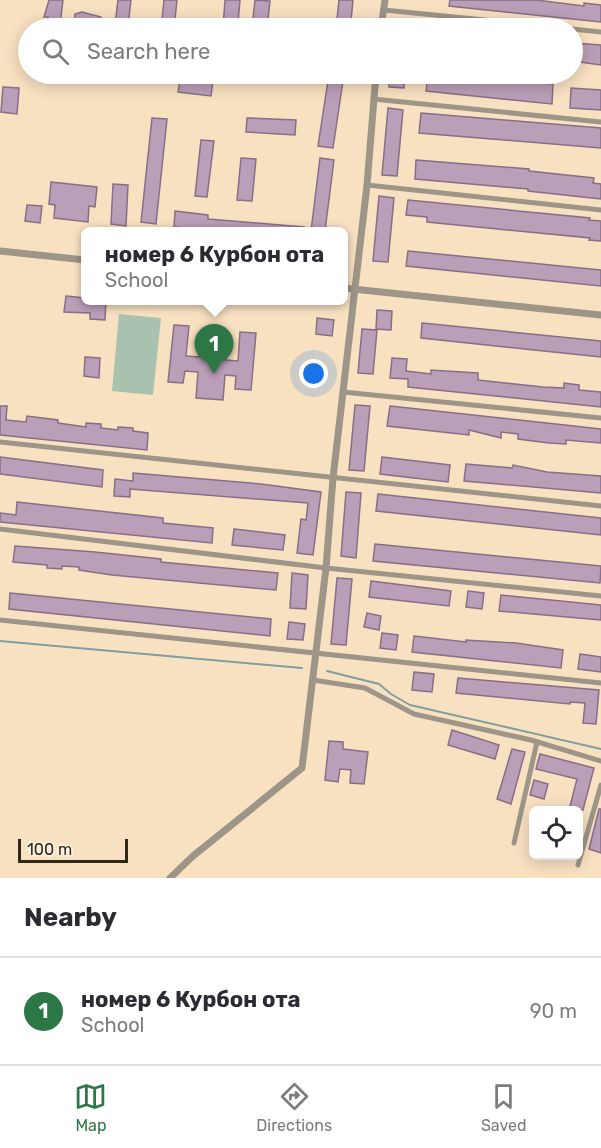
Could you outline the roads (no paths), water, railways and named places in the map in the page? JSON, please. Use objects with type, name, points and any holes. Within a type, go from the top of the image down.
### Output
[{"type":"street","points":[[383,18],[385,0]]},
{"type":"street","points":[[384,10],[464,18]]},
{"type":"street","points":[[583,30],[601,32]]},
{"type":"street","points":[[170,878],[188,860],[302,768],[317,652],[333,478],[356,290],[375,84]]},
{"type":"street","points":[[373,99],[601,122]]},
{"type":"street","points":[[367,185],[601,210]]},
{"type":"street","points":[[0,251],[81,261]]},
{"type":"street","points":[[348,289],[601,315]]},
{"type":"street","points":[[343,392],[601,418]]},
{"type":"street","points":[[0,442],[601,506]]},
{"type":"street","points":[[0,530],[326,568],[601,596]]},
{"type":"street","points":[[0,620],[601,683]]},
{"type":"street","points":[[313,680],[365,688],[414,714],[537,742],[601,761]]},
{"type":"street","points":[[514,843],[537,742]]},
{"type":"street","points":[[578,865],[601,785]]},
{"type":"waterway","points":[[0,641],[302,668]]},
{"type":"waterway","points":[[327,671],[379,684],[410,705],[601,749]]},
{"type":"place","name":"номер 6 Курбон ота","points":[[214,374]]}]
